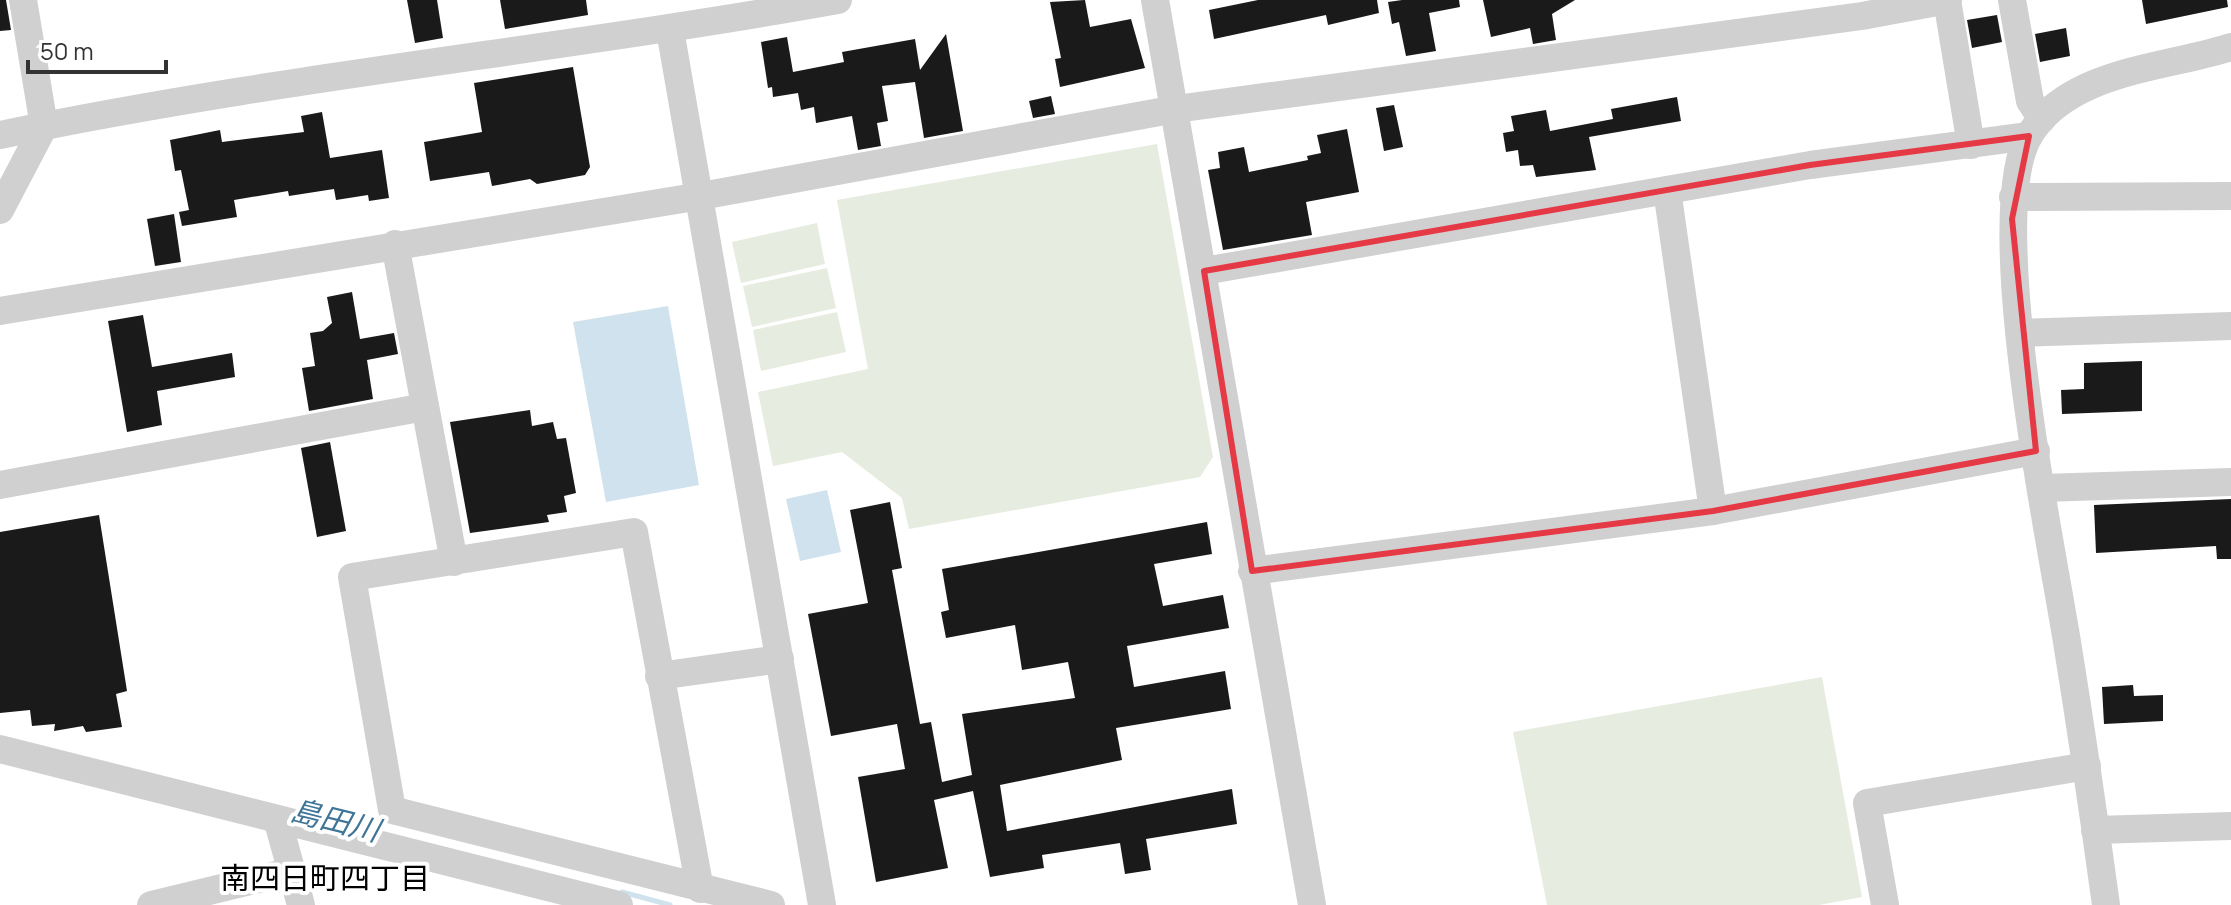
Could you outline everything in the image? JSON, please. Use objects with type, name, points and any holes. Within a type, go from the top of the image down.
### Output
[{"type":"street","points":[[0,210],[44,126],[23,0]]},
{"type":"street","points":[[0,135],[414,63],[670,30],[838,0]]},
{"type":"street","points":[[1155,0],[1312,905]]},
{"type":"street","points":[[0,311],[701,196],[1176,109],[1847,19],[1947,0],[1971,145]]},
{"type":"street","points":[[2012,0],[2036,127],[2013,197],[2020,333],[2106,905]]},
{"type":"street","points":[[670,30],[822,905]]},
{"type":"street","points":[[1204,271],[1810,165],[1971,145],[2036,127],[2089,87],[2231,47]]},
{"type":"street","points":[[1667,190],[1713,511]]},
{"type":"street","points":[[2013,197],[2231,196]]},
{"type":"street","points":[[395,244],[454,562]]},
{"type":"street","points":[[2020,333],[2231,326]]},
{"type":"street","points":[[0,485],[425,407]]},
{"type":"street","points":[[1252,571],[1713,511],[2036,451]]},
{"type":"street","points":[[2042,488],[2231,482]]},
{"type":"street","points":[[700,889],[634,532],[352,577],[392,810],[700,889],[771,905]]},
{"type":"street","points":[[659,676],[780,659]]},
{"type":"street","points":[[0,749],[278,822],[619,905]]},
{"type":"street","points":[[1885,905],[1867,803],[2087,766]]},
{"type":"street","points":[[278,822],[301,905]]},
{"type":"street","points":[[2095,830],[2231,826]]},
{"type":"street","points":[[151,905],[292,871]]},
{"type":"highlighted area","points":[[2029,136],[2012,219],[2036,451],[1713,511],[1252,571],[1204,271],[1810,165]]},
{"type":"shaded area","points":[[1157,144],[1213,457],[1200,477],[909,529],[902,498],[842,452],[773,466],[758,392],[868,369],[837,200]]},
{"type":"shaded area","points":[[817,223],[825,264],[741,283],[732,242]]},
{"type":"shaded area","points":[[827,268],[836,308],[752,327],[743,286]]},
{"type":"shaded area","points":[[837,312],[846,352],[761,371],[753,330]]},
{"type":"shaded area","points":[[1822,677],[1862,897],[1819,905],[1547,905],[1513,732]]},
{"type":"water","points":[[668,306],[699,485],[606,502],[573,322]]},
{"type":"water","points":[[827,490],[841,552],[800,561],[786,499]]},
{"type":"building","points":[[0,0],[6,0],[11,30],[0,31]]},
{"type":"building","points":[[407,0],[437,0],[443,38],[415,43]]},
{"type":"building","points":[[500,0],[586,0],[588,15],[505,29]]},
{"type":"building","points":[[1085,0],[1090,27],[1131,19],[1145,68],[1060,87],[1055,59],[1061,58],[1050,2]]},
{"type":"building","points":[[1258,0],[1377,0],[1379,13],[1328,25],[1326,15],[1214,39],[1209,10]]},
{"type":"building","points":[[1459,0],[1460,7],[1429,13],[1436,51],[1406,56],[1399,22],[1392,24],[1388,2]]},
{"type":"building","points":[[1483,0],[1575,0],[1552,14],[1556,40],[1533,44],[1530,28],[1491,37]]},
{"type":"building","points":[[2142,0],[2227,0],[2228,7],[2146,24]]},
{"type":"building","points":[[1997,15],[2002,42],[1972,48],[1967,20]]},
{"type":"building","points":[[2066,28],[2070,56],[2040,62],[2035,34]]},
{"type":"building","points":[[946,34],[963,131],[924,138],[915,82],[882,86],[888,121],[877,123],[881,146],[858,150],[852,116],[816,123],[814,107],[801,110],[798,93],[773,97],[772,87],[768,88],[761,42],[787,37],[793,72],[844,62],[842,52],[915,39],[920,70]]},
{"type":"building","points":[[573,67],[590,167],[585,175],[537,184],[530,179],[492,186],[489,172],[430,181],[424,142],[482,132],[474,83]]},
{"type":"building","points":[[1051,96],[1055,114],[1033,118],[1029,101]]},
{"type":"building","points":[[1677,97],[1681,121],[1589,137],[1596,170],[1536,177],[1533,165],[1520,166],[1518,150],[1506,152],[1503,133],[1514,131],[1511,116],[1546,110],[1550,131],[1613,119],[1611,109]]},
{"type":"building","points":[[1394,105],[1403,147],[1384,151],[1376,108]]},
{"type":"building","points":[[322,112],[330,158],[382,150],[389,198],[369,201],[368,195],[336,200],[334,189],[289,196],[288,191],[234,200],[237,217],[182,226],[179,212],[189,210],[181,170],[175,171],[170,140],[220,130],[222,142],[304,132],[301,116]]},
{"type":"building","points":[[1347,129],[1359,192],[1306,202],[1312,235],[1223,250],[1208,170],[1220,168],[1218,152],[1244,147],[1249,172],[1308,160],[1307,156],[1321,153],[1317,135]]},
{"type":"building","points":[[174,214],[181,262],[155,266],[147,219]]},
{"type":"building","points":[[352,292],[360,339],[394,333],[398,354],[367,360],[373,399],[309,411],[302,368],[315,366],[310,333],[323,331],[332,323],[327,297]]},
{"type":"building","points":[[143,315],[152,367],[232,353],[235,377],[157,391],[162,425],[127,432],[108,321]]},
{"type":"building","points":[[2142,361],[2142,411],[2062,414],[2061,390],[2084,389],[2084,363]]},
{"type":"building","points":[[530,410],[532,426],[553,422],[557,439],[566,438],[576,493],[564,496],[567,512],[547,515],[549,522],[470,533],[450,422]]},
{"type":"building","points":[[330,442],[346,531],[317,537],[301,448]]},
{"type":"building","points":[[2231,499],[2231,559],[2217,559],[2216,546],[2096,553],[2094,505]]},
{"type":"building","points":[[890,502],[902,568],[892,570],[920,724],[931,722],[942,782],[972,775],[962,714],[1075,698],[1068,662],[1022,670],[1015,625],[946,638],[941,612],[949,610],[942,569],[1207,522],[1212,554],[1154,564],[1163,606],[1223,595],[1229,628],[1127,646],[1134,687],[1225,671],[1231,709],[1116,728],[1122,760],[1000,785],[1007,831],[1232,789],[1237,824],[1146,839],[1151,870],[1125,874],[1120,843],[1042,855],[1044,868],[990,877],[973,791],[934,800],[948,868],[876,882],[858,777],[905,769],[897,724],[831,736],[808,614],[868,603],[850,510]]},
{"type":"building","points":[[99,515],[127,691],[116,694],[122,727],[86,732],[83,726],[54,731],[55,724],[32,726],[30,710],[0,713],[0,532]]},
{"type":"building","points":[[2133,685],[2134,696],[2163,695],[2163,721],[2104,724],[2102,687]]},
{"type":"waterway","name":"島田川","points":[[622,892],[670,905]]},
{"type":"district","name":"南四日町四丁目","points":[[325,879]]}]
